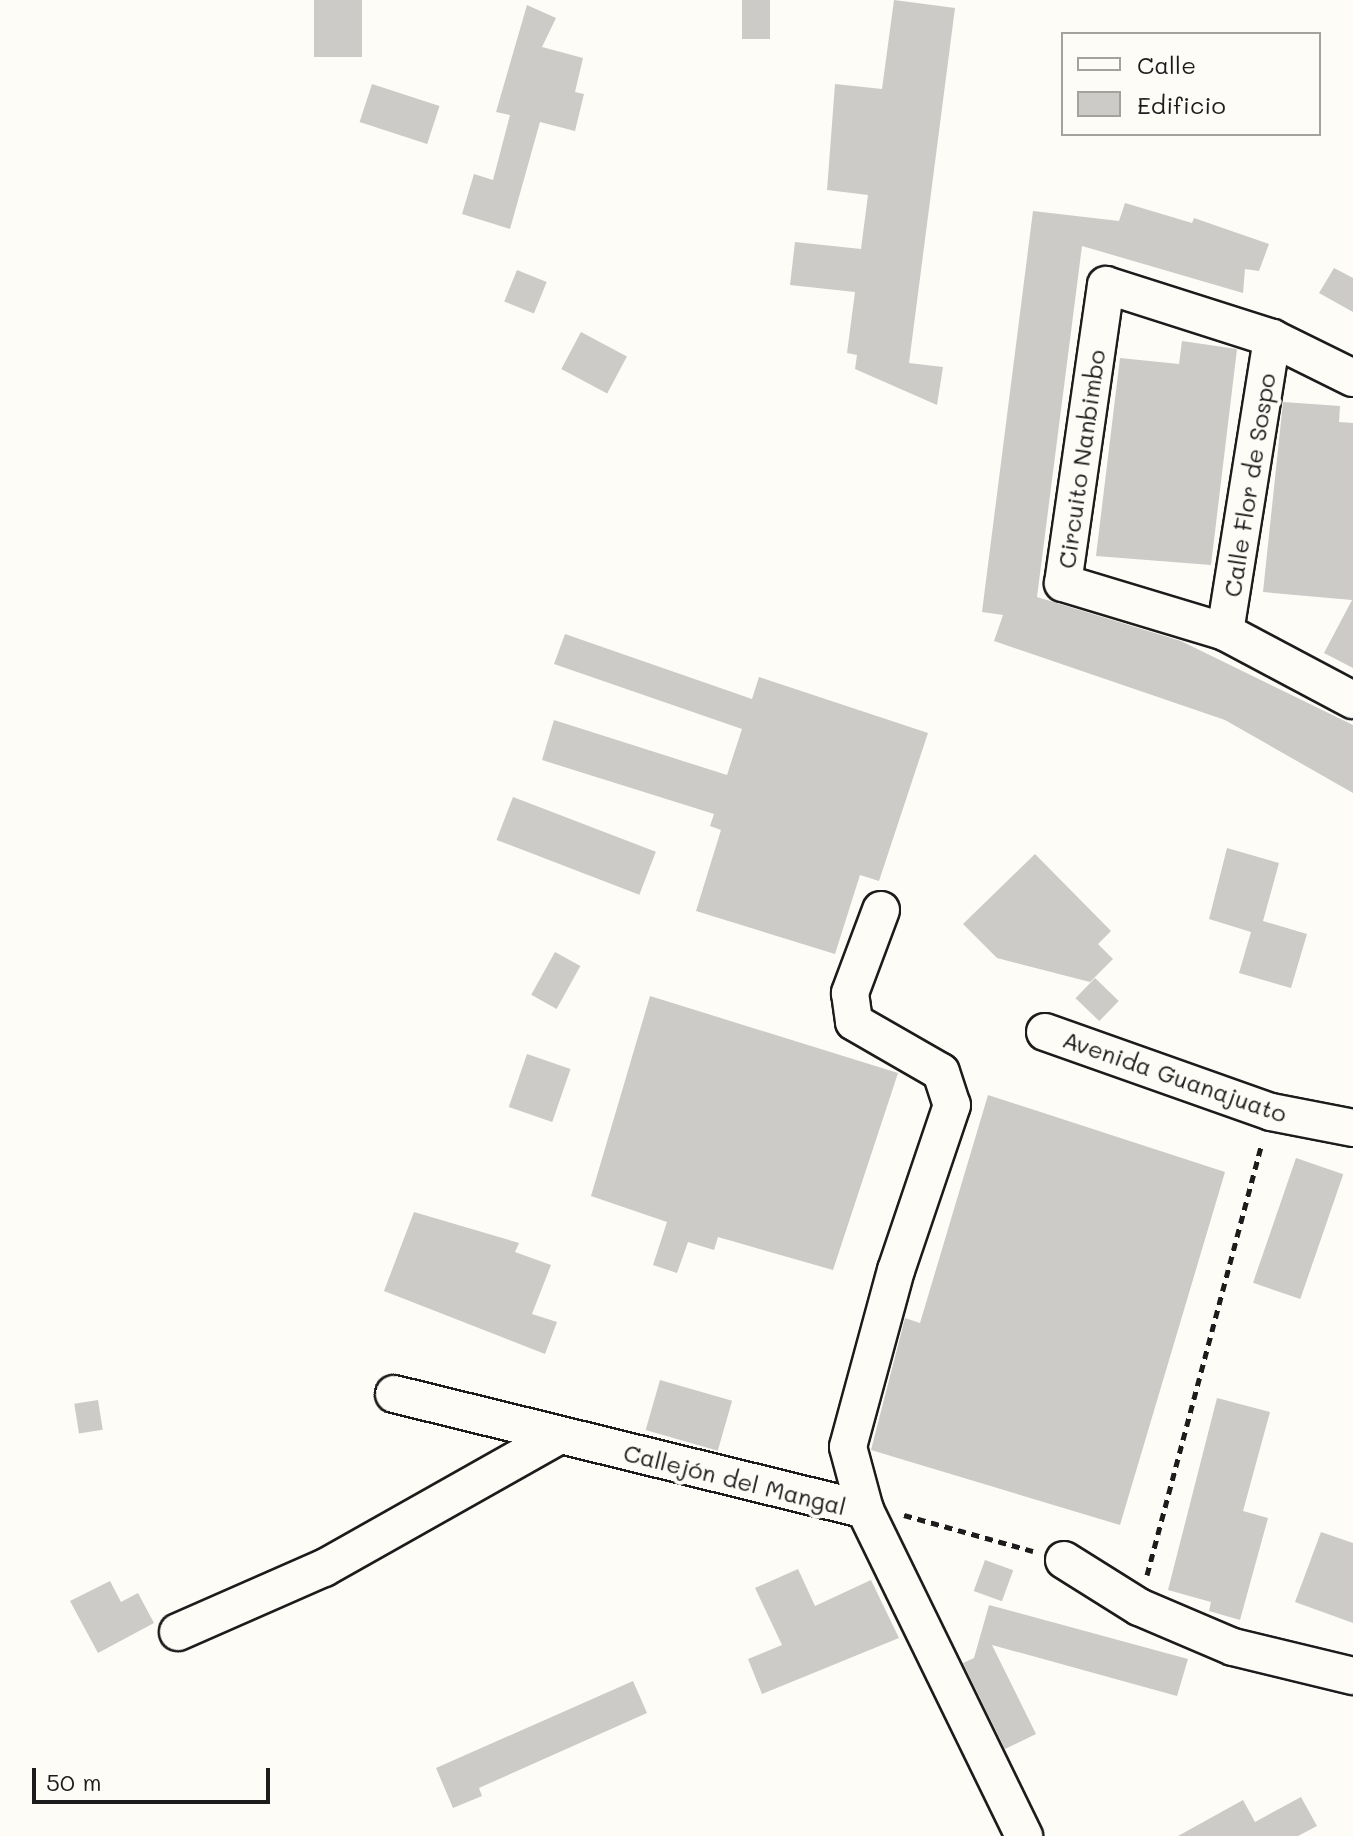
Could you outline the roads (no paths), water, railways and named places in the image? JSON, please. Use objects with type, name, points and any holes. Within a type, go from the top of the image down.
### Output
[{"type":"street","name":"Circuito Nanbimbo","points":[[1353,378],[1272,338],[1106,285],[1063,583],[1225,632],[1353,700]]},
{"type":"street","name":"Calle Flor de Sospo","points":[[1225,632],[1272,338]]},
{"type":"street","points":[[865,1510],[848,1447],[896,1270],[952,1105],[941,1072],[854,1022],[850,993],[881,910]]},
{"type":"street","name":"Avenida Guanajuato","points":[[1045,1032],[1271,1112],[1353,1128]]},
{"type":"street","name":"Callejón del Mangal","points":[[394,1394],[865,1510],[1024,1836]]},
{"type":"street","points":[[178,1632],[324,1568],[558,1436]]},
{"type":"street","points":[[1064,1560],[1139,1607],[1233,1647],[1353,1676]]}]
